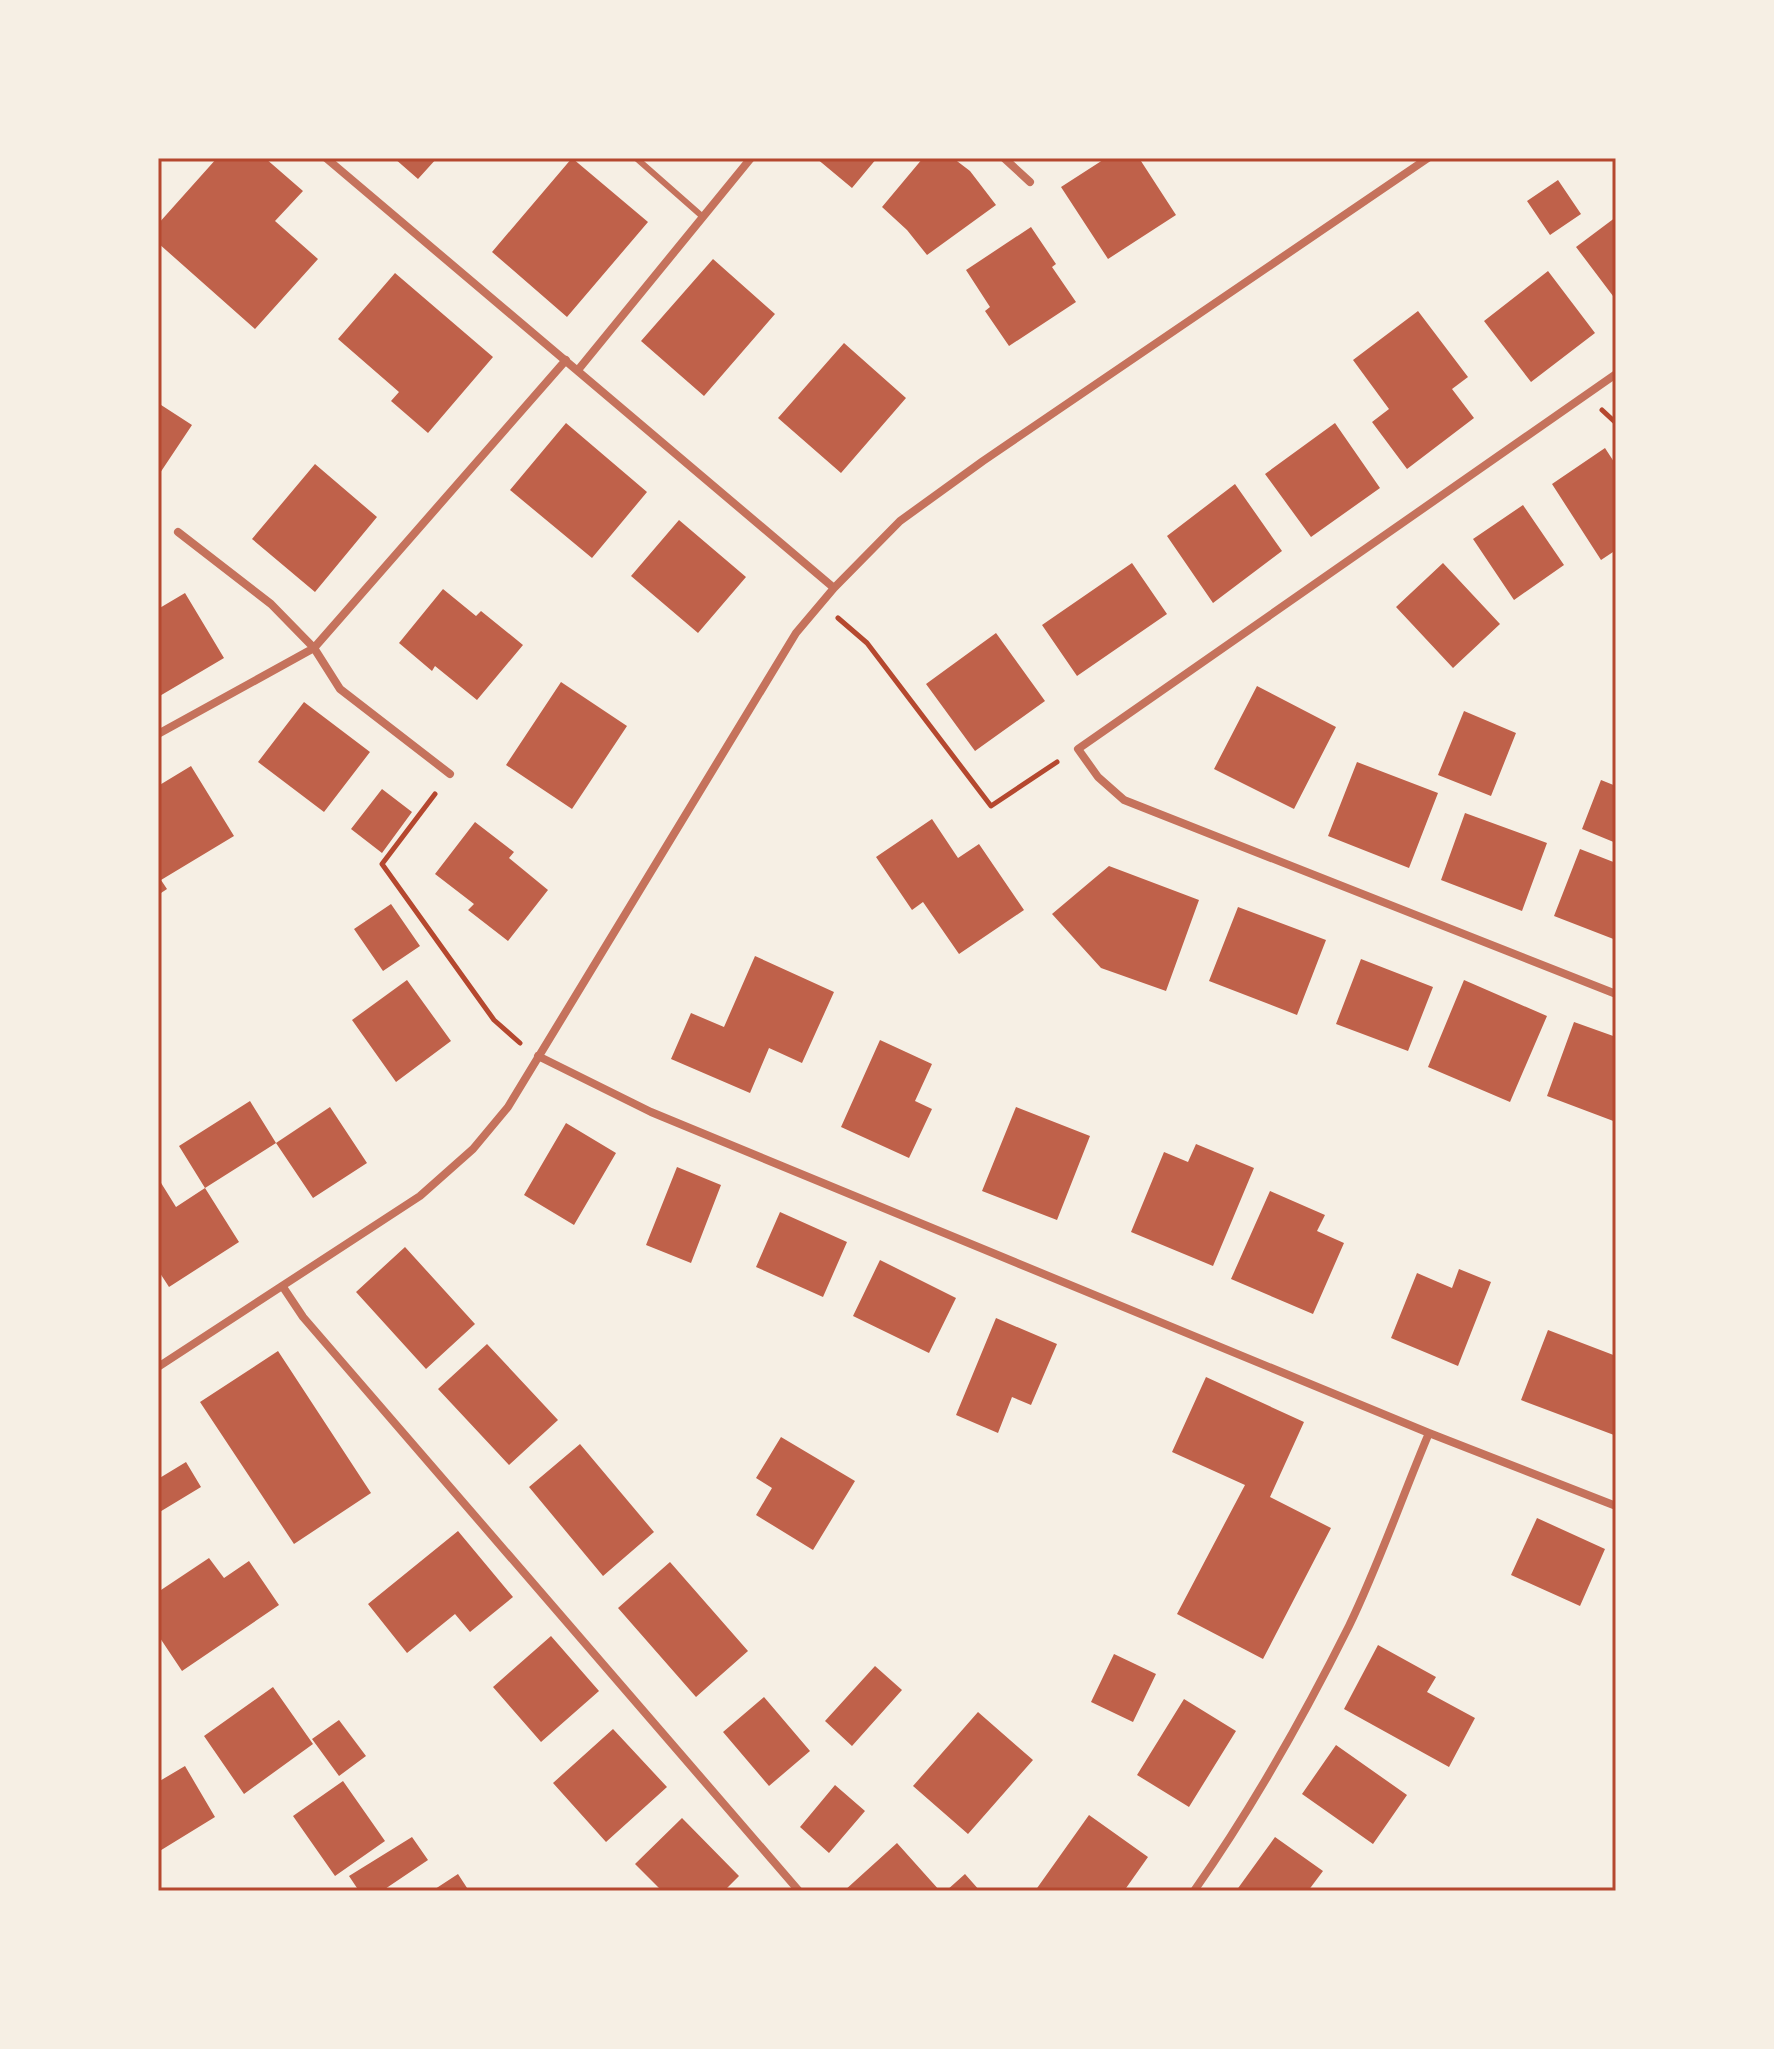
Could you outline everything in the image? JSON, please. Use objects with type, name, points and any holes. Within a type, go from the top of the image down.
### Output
[{"type":"street","points":[[326,158],[834,588]]},
{"type":"street","points":[[578,370],[751,158]]},
{"type":"street","points":[[1004,158],[1030,182]]},
{"type":"street","points":[[158,1367],[420,1196],[473,1149],[508,1107],[796,633],[834,588],[900,521],[983,461],[1428,158]]},
{"type":"street","points":[[158,734],[314,648],[566,360]]},
{"type":"street","points":[[1616,374],[1078,749],[1098,777],[1124,800],[1616,994]]},
{"type":"street","points":[[178,532],[271,604],[314,648],[340,689],[450,774]]},
{"type":"street","points":[[538,1056],[651,1112],[1429,1433],[1616,1506]]},
{"type":"street","points":[[283,1287],[303,1317],[799,1891]]},
{"type":"street","points":[[1194,1891],[1243,1820],[1350,1624],[1429,1433]]},
{"type":"lane","points":[[636,158],[703,217]]},
{"type":"path","points":[[821,604],[867,643],[991,806],[1078,749]]},
{"type":"path","points":[[450,774],[382,864],[494,1020],[538,1056]]},
{"type":"building","points":[[217,158],[265,158],[303,191],[275,221],[318,259],[255,329],[158,243],[158,224]]},
{"type":"building","points":[[394,158],[437,158],[418,179]]},
{"type":"building","points":[[572,158],[648,222],[567,317],[492,252]]},
{"type":"building","points":[[816,158],[877,158],[852,188]]},
{"type":"building","points":[[923,158],[953,158],[970,171],[996,205],[927,255],[907,230],[882,207]]},
{"type":"building","points":[[1106,158],[1139,158],[1176,215],[1108,259],[1061,187]]},
{"type":"building","points":[[1558,180],[1581,214],[1550,235],[1527,201]]},
{"type":"building","points":[[1616,217],[1616,300],[1576,247]]},
{"type":"building","points":[[1031,227],[1056,264],[1052,267],[1076,302],[1009,346],[985,311],[990,307],[966,270]]},
{"type":"building","points":[[713,259],[775,314],[704,396],[641,341]]},
{"type":"building","points":[[1548,271],[1595,333],[1531,382],[1484,321]]},
{"type":"building","points":[[395,273],[493,357],[428,433],[391,401],[399,392],[338,339]]},
{"type":"building","points":[[1418,311],[1468,377],[1452,389],[1474,418],[1407,469],[1372,422],[1389,409],[1353,360]]},
{"type":"building","points":[[844,343],[906,398],[841,473],[778,418]]},
{"type":"building","points":[[158,403],[192,425],[158,476]]},
{"type":"building","points":[[566,423],[647,492],[592,558],[510,490]]},
{"type":"building","points":[[1335,423],[1380,488],[1311,537],[1265,474]]},
{"type":"building","points":[[1605,448],[1616,465],[1616,550],[1601,560],[1552,484]]},
{"type":"building","points":[[315,464],[377,517],[315,592],[252,539]]},
{"type":"building","points":[[1235,484],[1282,551],[1213,603],[1167,536]]},
{"type":"building","points":[[1523,505],[1564,565],[1514,600],[1473,539]]},
{"type":"building","points":[[679,520],[746,577],[698,633],[631,576]]},
{"type":"building","points":[[1132,563],[1167,614],[1077,676],[1042,625]]},
{"type":"building","points":[[1443,563],[1500,624],[1453,668],[1396,607]]},
{"type":"building","points":[[443,589],[476,616],[481,611],[523,645],[477,700],[435,666],[432,671],[399,643]]},
{"type":"building","points":[[185,593],[224,658],[158,697],[158,609]]},
{"type":"building","points":[[996,633],[1045,701],[975,751],[926,684]]},
{"type":"building","points":[[561,682],[627,726],[572,809],[506,765]]},
{"type":"building","points":[[1257,686],[1336,727],[1294,809],[1214,769]]},
{"type":"building","points":[[304,702],[370,752],[324,812],[258,762]]},
{"type":"building","points":[[1464,711],[1516,733],[1491,796],[1438,775]]},
{"type":"building","points":[[1357,762],[1438,793],[1409,868],[1328,836]]},
{"type":"building","points":[[191,766],[234,836],[161,880],[167,889],[158,895],[158,786]]},
{"type":"building","points":[[1601,780],[1616,786],[1616,843],[1582,829]]},
{"type":"building","points":[[382,789],[412,812],[382,853],[351,829]]},
{"type":"building","points":[[1465,813],[1547,843],[1522,911],[1441,880]]},
{"type":"building","points":[[932,819],[958,858],[979,844],[1024,910],[959,954],[923,902],[912,910],[876,857]]},
{"type":"building","points":[[475,822],[514,852],[509,858],[548,890],[508,941],[468,910],[474,904],[435,874]]},
{"type":"building","points":[[1580,849],[1616,863],[1616,940],[1554,916]]},
{"type":"building","points":[[1109,866],[1199,900],[1166,991],[1101,968],[1052,914]]},
{"type":"building","points":[[391,904],[420,946],[383,971],[354,929]]},
{"type":"building","points":[[1238,907],[1326,940],[1297,1015],[1209,981]]},
{"type":"building","points":[[755,956],[834,992],[802,1063],[769,1048],[750,1093],[671,1059],[691,1013],[724,1027]]},
{"type":"building","points":[[1361,959],[1433,987],[1408,1051],[1336,1024]]},
{"type":"building","points":[[407,980],[451,1041],[396,1082],[352,1020]]},
{"type":"building","points":[[1464,980],[1547,1016],[1510,1102],[1428,1067]]},
{"type":"building","points":[[1574,1022],[1616,1037],[1616,1122],[1547,1096]]},
{"type":"building","points":[[880,1040],[932,1064],[915,1101],[932,1109],[909,1158],[841,1127]]},
{"type":"building","points":[[250,1101],[276,1143],[205,1188],[179,1146]]},
{"type":"building","points":[[330,1107],[367,1163],[313,1198],[276,1143]]},
{"type":"building","points":[[1016,1107],[1090,1136],[1057,1220],[982,1191]]},
{"type":"building","points":[[566,1123],[616,1153],[574,1225],[524,1195]]},
{"type":"building","points":[[1196,1144],[1254,1168],[1213,1266],[1131,1232],[1164,1152],[1188,1162]]},
{"type":"building","points":[[677,1167],[721,1185],[691,1263],[646,1245]]},
{"type":"building","points":[[158,1178],[176,1207],[205,1188],[239,1242],[169,1287],[158,1270]]},
{"type":"building","points":[[1270,1191],[1325,1215],[1317,1231],[1344,1243],[1313,1314],[1231,1279]]},
{"type":"building","points":[[780,1212],[847,1242],[823,1297],[756,1267]]},
{"type":"building","points":[[405,1247],[475,1324],[426,1369],[356,1292]]},
{"type":"building","points":[[880,1260],[956,1298],[929,1353],[853,1316]]},
{"type":"building","points":[[1459,1269],[1491,1282],[1458,1366],[1391,1338],[1417,1273],[1452,1288]]},
{"type":"building","points":[[996,1318],[1057,1344],[1031,1405],[1012,1397],[998,1433],[956,1415]]},
{"type":"building","points":[[1548,1330],[1616,1356],[1614,1435],[1521,1400]]},
{"type":"building","points":[[487,1344],[558,1420],[509,1465],[438,1389]]},
{"type":"building","points":[[278,1351],[371,1493],[294,1544],[200,1402]]},
{"type":"building","points":[[1206,1377],[1304,1422],[1270,1497],[1331,1528],[1263,1659],[1177,1614],[1245,1485],[1172,1452]]},
{"type":"building","points":[[781,1437],[855,1481],[813,1550],[756,1515],[772,1488],[756,1478]]},
{"type":"building","points":[[580,1444],[654,1532],[603,1576],[529,1487]]},
{"type":"building","points":[[186,1462],[201,1487],[158,1513],[158,1479]]},
{"type":"building","points":[[1537,1518],[1605,1549],[1580,1606],[1511,1575]]},
{"type":"building","points":[[458,1531],[513,1597],[470,1632],[455,1614],[407,1653],[368,1604]]},
{"type":"building","points":[[209,1558],[224,1578],[249,1561],[279,1605],[182,1671],[158,1635],[158,1592]]},
{"type":"building","points":[[670,1562],[748,1651],[696,1697],[618,1608]]},
{"type":"building","points":[[551,1636],[599,1691],[541,1742],[493,1687]]},
{"type":"building","points":[[1378,1645],[1436,1677],[1427,1692],[1475,1718],[1449,1767],[1344,1709]]},
{"type":"building","points":[[1114,1654],[1156,1674],[1133,1722],[1091,1702]]},
{"type":"building","points":[[875,1666],[902,1690],[852,1746],[825,1721]]},
{"type":"building","points":[[273,1687],[313,1744],[244,1794],[204,1736]]},
{"type":"building","points":[[764,1697],[810,1751],[769,1786],[723,1732]]},
{"type":"building","points":[[1184,1699],[1236,1731],[1189,1807],[1137,1775]]},
{"type":"building","points":[[978,1712],[1033,1760],[968,1834],[913,1786]]},
{"type":"building","points":[[339,1720],[366,1756],[339,1776],[312,1739]]},
{"type":"building","points":[[613,1729],[667,1787],[606,1842],[553,1783]]},
{"type":"building","points":[[1336,1745],[1407,1795],[1373,1844],[1302,1794]]},
{"type":"building","points":[[185,1766],[215,1817],[158,1852],[158,1782]]},
{"type":"building","points":[[343,1781],[385,1841],[335,1876],[293,1816]]},
{"type":"building","points":[[835,1785],[865,1811],[829,1853],[800,1827]]},
{"type":"building","points":[[1089,1815],[1148,1857],[1124,1891],[1035,1891]]},
{"type":"building","points":[[682,1818],[739,1876],[724,1891],[662,1891],[635,1864]]},
{"type":"building","points":[[412,1837],[428,1860],[382,1891],[359,1891],[349,1876]]},
{"type":"building","points":[[1275,1837],[1323,1871],[1308,1891],[1236,1891]]},
{"type":"building","points":[[897,1843],[940,1891],[844,1891]]},
{"type":"building","points":[[458,1874],[469,1891],[432,1891]]},
{"type":"building","points":[[965,1874],[980,1891],[946,1891]]}]
